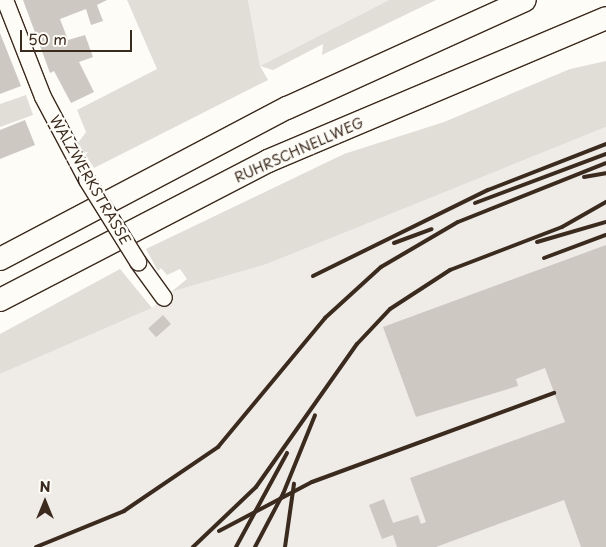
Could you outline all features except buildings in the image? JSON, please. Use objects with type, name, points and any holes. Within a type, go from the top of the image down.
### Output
[{"type":"highway","points":[[0,259],[287,108],[525,0]]},
{"type":"highway","name":"RUHRSCHNELLWEG","points":[[0,300],[268,161],[606,18]]},
{"type":"street","name":"WALZWERKSTRASSE","points":[[6,0],[42,97],[87,180],[138,262],[164,298]]},
{"type":"shaded area","points":[[127,0],[248,0],[260,66],[268,80],[94,168],[78,143],[86,132],[77,110],[157,69]]},
{"type":"shaded area","points":[[248,0],[389,0],[260,66]]},
{"type":"shaded area","points":[[389,0],[436,0],[322,55],[323,44],[273,70],[260,66]]},
{"type":"shaded area","points":[[606,61],[606,127],[267,264],[171,292],[187,279],[180,269],[167,275],[161,268],[158,271],[146,249],[344,154],[444,122],[570,69]]},
{"type":"shaded area","points":[[26,95],[33,115],[0,127],[0,104]]},
{"type":"shaded area","points":[[606,127],[606,547],[0,547],[0,374],[152,308],[171,292],[267,264]]},
{"type":"shaded area","points":[[120,269],[152,308],[0,374],[0,334]]},
{"type":"railway","points":[[313,276],[488,190],[606,144]]},
{"type":"railway","points":[[475,203],[606,154]]},
{"type":"railway","points":[[36,547],[124,511],[218,447],[325,318],[381,267],[458,222],[606,163]]},
{"type":"railway","points":[[584,177],[606,173]]},
{"type":"railway","points":[[193,547],[256,487],[357,344],[390,309],[450,270],[562,227],[606,202]]},
{"type":"railway","points":[[537,242],[606,222]]},
{"type":"railway","points":[[394,243],[432,229]]},
{"type":"railway","points":[[544,258],[606,235]]},
{"type":"railway","points":[[219,531],[312,482],[554,393]]},
{"type":"railway","points":[[255,547],[283,494],[315,415]]},
{"type":"railway","points":[[236,547],[287,453]]},
{"type":"railway","points":[[285,547],[294,484]]}]
